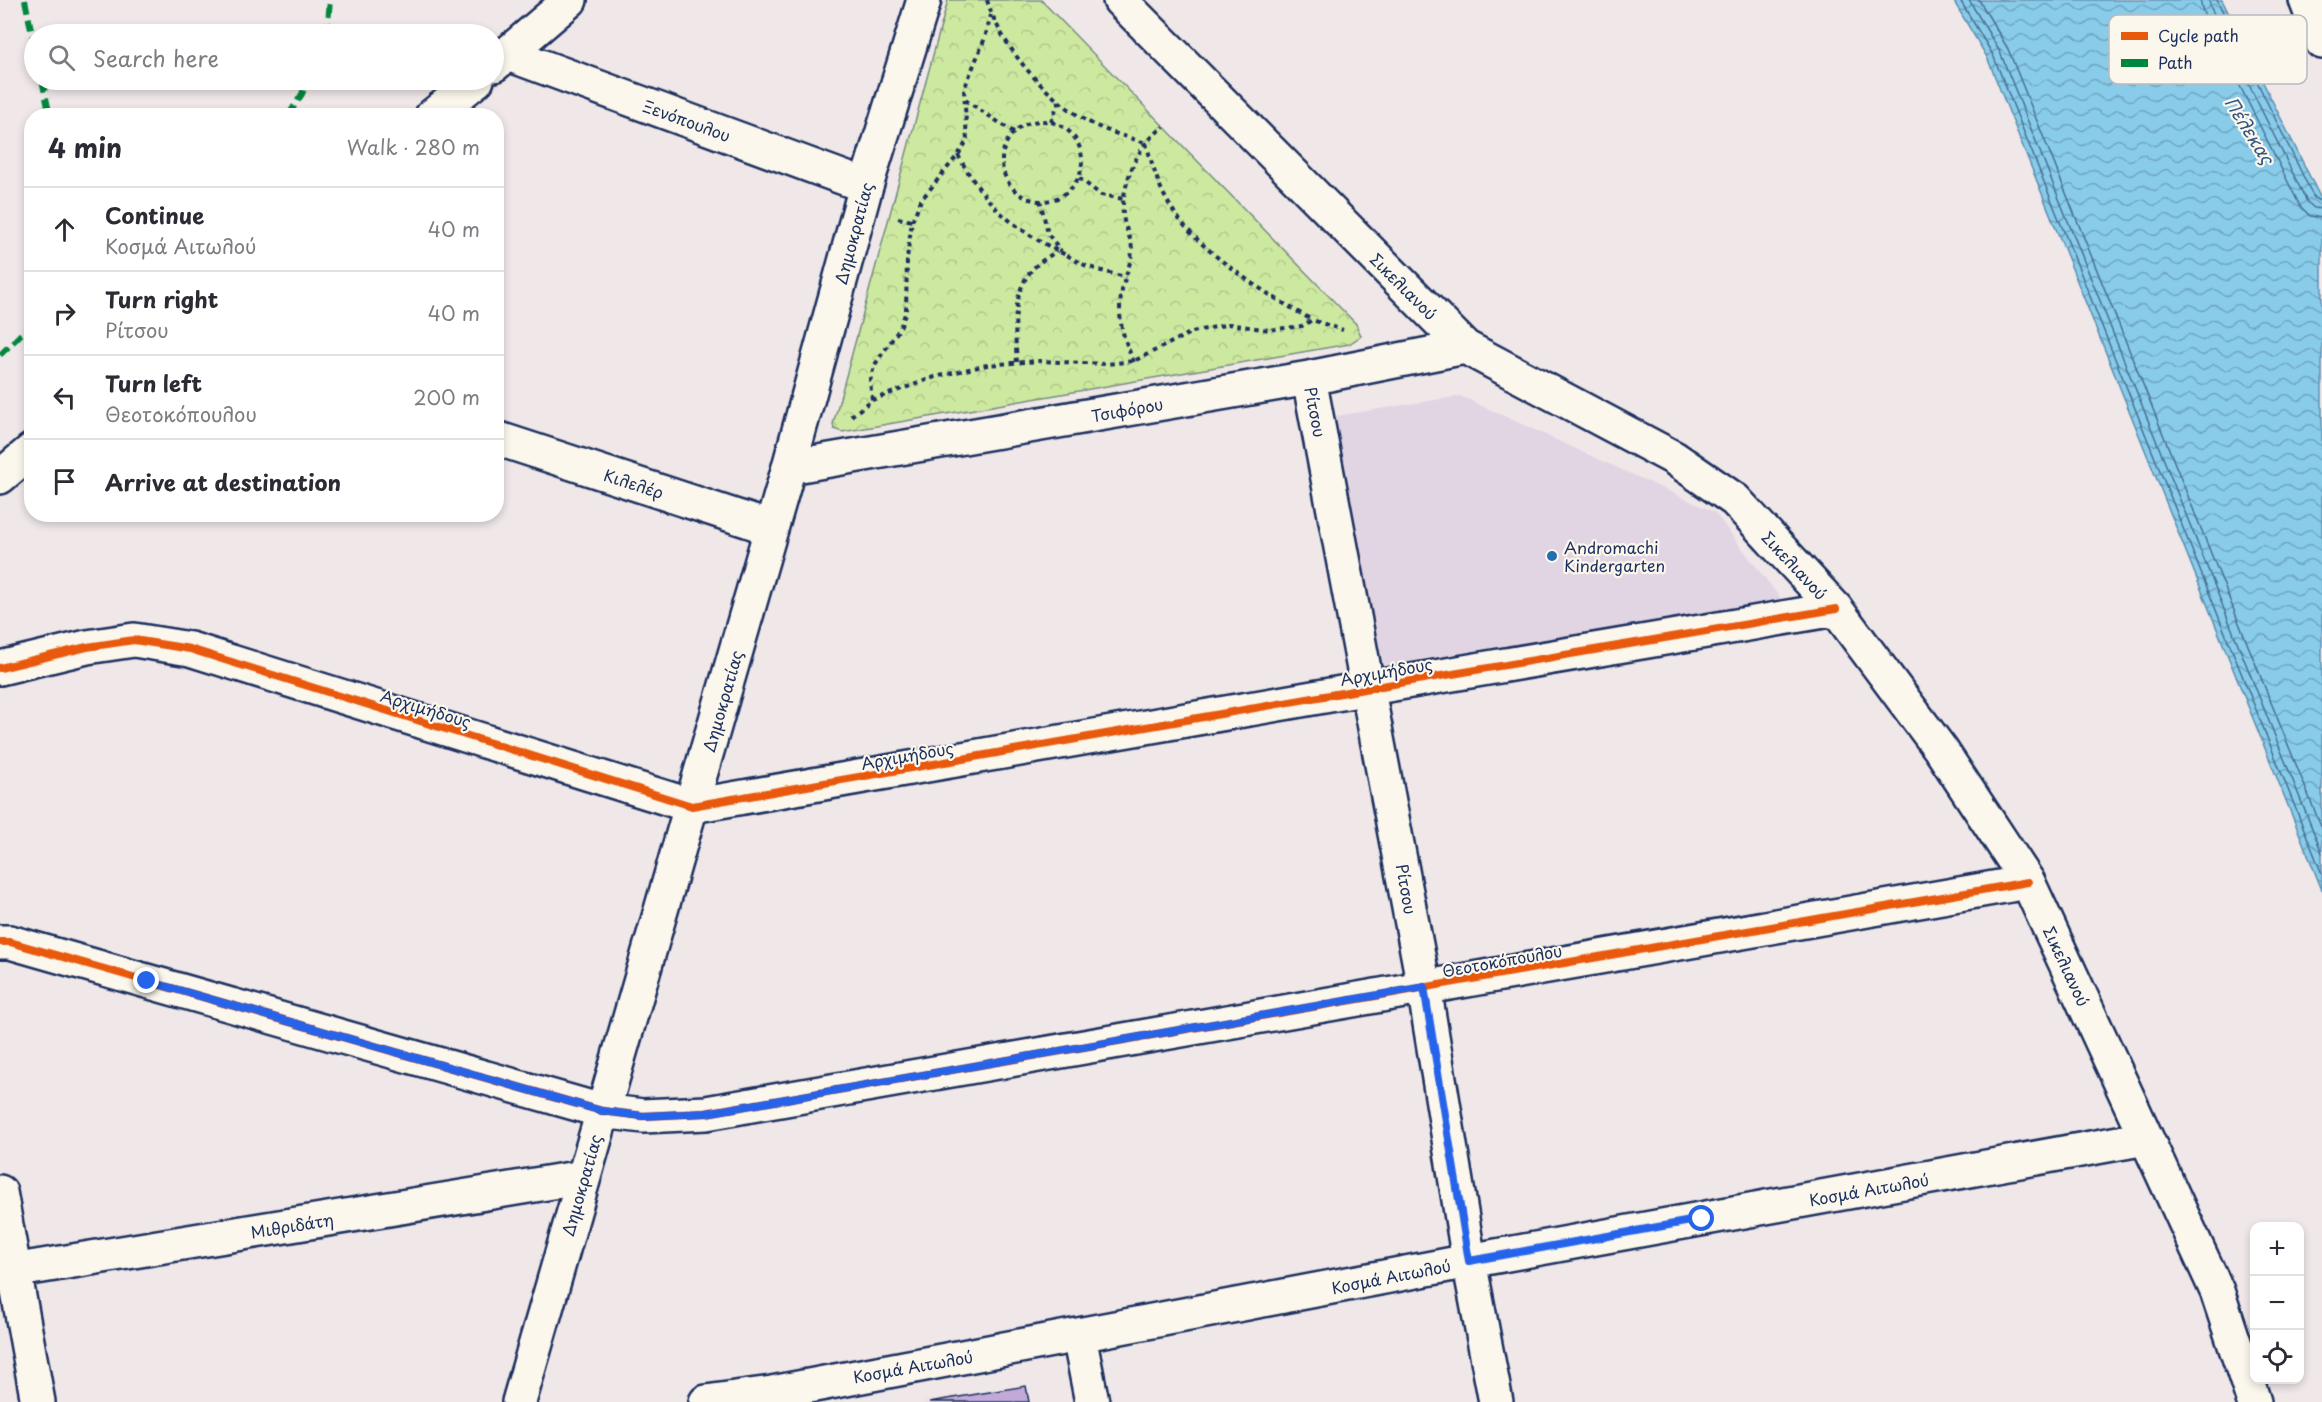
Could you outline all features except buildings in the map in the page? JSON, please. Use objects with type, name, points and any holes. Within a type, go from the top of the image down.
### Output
[{"type":"street","points":[[504,57],[570,0]]},
{"type":"street","name":"Δημοκρατίας","points":[[519,1402],[789,467],[866,186],[924,0]]},
{"type":"street","name":"Σικελιανού","points":[[1120,0],[1465,347],[1674,458],[1735,500],[1836,609],[1941,750],[2028,882],[2217,1291],[2254,1402]]},
{"type":"street","points":[[2306,0],[2322,42]]},
{"type":"street","name":"Ξενόπουλου","points":[[504,61],[866,186]]},
{"type":"street","points":[[442,108],[464,90]]},
{"type":"street","name":"Τσιφόρου","points":[[789,467],[1309,378],[1465,347]]},
{"type":"street","name":"Ρίτσου","points":[[1309,378],[1370,688],[1424,987],[1469,1261],[1496,1402]]},
{"type":"street","name":"Κιλελέρ","points":[[504,441],[771,528]]},
{"type":"street","points":[[0,477],[24,457]]},
{"type":"street","name":"Αρχιμήδους","points":[[0,668],[87,647],[134,640],[190,649],[692,806],[1836,609]]},
{"type":"street","name":"Θεοτοκόπουλου","points":[[0,942],[10,942],[602,1111],[643,1116],[706,1113],[2028,882]]},
{"type":"street","name":"Κοσμά Αιτωλού","points":[[706,1402],[773,1397],[1469,1261],[2146,1138]]},
{"type":"street","name":"Μιθριδάτη","points":[[7,1272],[583,1177]]},
{"type":"street","points":[[0,1192],[7,1272],[38,1402]]},
{"type":"street","points":[[1079,1336],[1092,1402]]},
{"type":"path","points":[[987,0],[991,15],[1012,51],[1059,101],[1089,122],[1118,135],[1146,143]]},
{"type":"path","points":[[872,400],[870,381],[874,366],[900,328],[906,311],[907,258],[912,222],[921,200],[967,141],[964,90],[985,38],[991,15]]},
{"type":"path","points":[[964,99],[1014,133]]},
{"type":"path","points":[[1051,122],[1059,101]]},
{"type":"path","points":[[1051,122],[1068,130],[1077,140],[1082,165],[1079,178],[1071,190],[1060,197],[1033,200],[1020,195],[1004,175],[1002,162],[1004,149],[1014,133],[1031,123],[1051,122]]},
{"type":"path","points":[[1134,361],[1124,341],[1119,314],[1132,250],[1131,238],[1123,217],[1124,199],[1131,172],[1146,143],[1164,126]]},
{"type":"path","points":[[1146,143],[1156,176],[1169,205],[1192,233],[1224,263],[1257,288],[1312,320],[1351,333]]},
{"type":"path","points":[[958,155],[984,197],[1004,217],[1043,244],[1068,256]]},
{"type":"path","points":[[1079,178],[1101,195],[1124,199]]},
{"type":"path","points":[[1040,200],[1048,234],[1059,249],[1078,263],[1126,277]]},
{"type":"path","points":[[890,216],[912,222]]},
{"type":"path","points":[[1017,362],[1015,335],[1021,288],[1031,270],[1058,251]]},
{"type":"path","points":[[843,422],[872,400],[935,377],[987,365],[1017,362],[1107,364],[1134,361],[1192,332],[1229,324],[1269,330],[1302,326],[1312,320]]},
{"type":"shaded area","name":"Andromachi Kindergarten","points":[[1460,396],[1714,512],[1781,599],[1378,667],[1331,417]]},
{"type":"green space","points":[[948,0],[1041,0],[1356,324],[1361,336],[1349,344],[842,432],[834,429],[833,424]]},
{"type":"water","name":"Πέλεκας","points":[[1953,0],[2222,0],[2229,15],[2109,15],[2109,84],[2264,84],[2322,201],[2322,890],[1987,57]]},
{"type":"marked path","points":[[25,0],[30,24]]},
{"type":"marked path","points":[[328,24],[330,0]]},
{"type":"marked path","points":[[44,90],[48,108]]},
{"type":"marked path","points":[[293,108],[304,90]]},
{"type":"marked path","points":[[0,355],[24,331]]},
{"type":"cycle path","points":[[0,668],[87,647],[134,640],[190,649],[692,806],[1836,609]]},
{"type":"cycle path","points":[[0,942],[10,942],[602,1111],[643,1116],[706,1113],[2028,882]]},
{"type":"place","name":"Andromachi Kindergarten","points":[[1552,556]]},
{"type":"route","points":[[147,981],[602,1111],[643,1116],[706,1113],[1424,987],[1469,1261],[1702,1219]]}]
